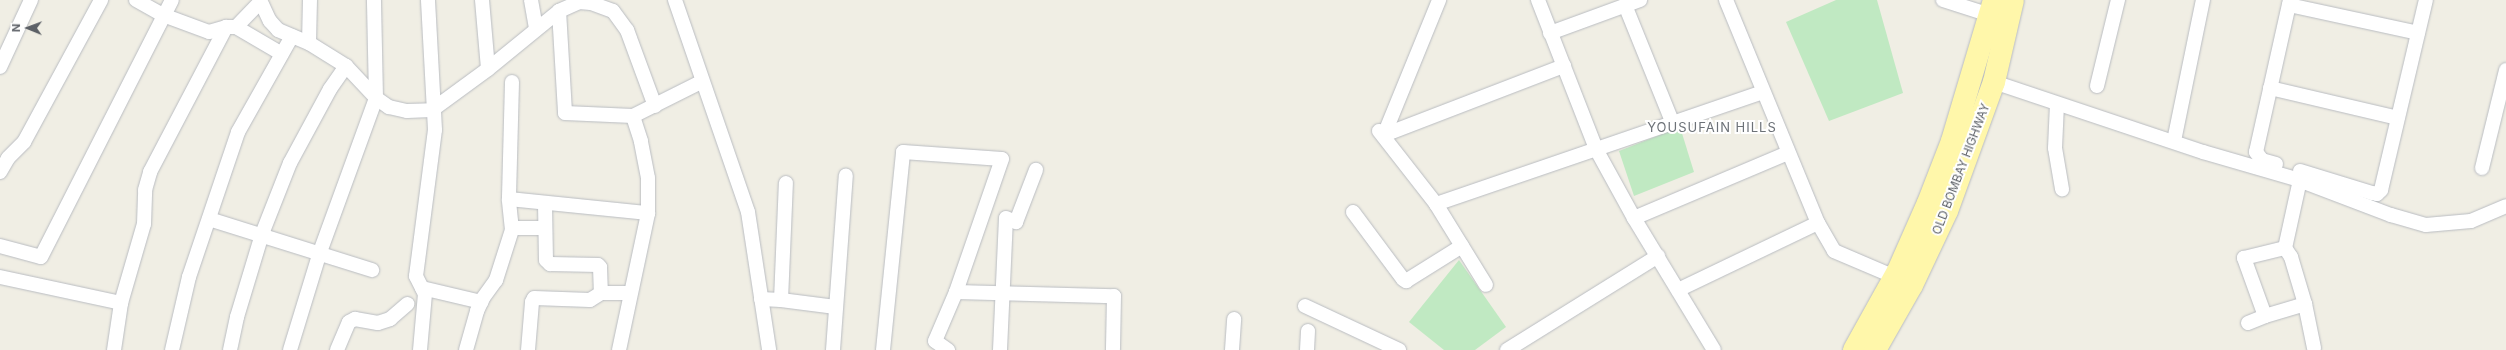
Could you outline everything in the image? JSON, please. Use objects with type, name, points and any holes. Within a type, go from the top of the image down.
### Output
[{"type":"main road","name":"OLD BOMBAY HIGHWAY","points":[[1875,350],[1912,285],[1947,211],[1994,82],[2014,0]]},
{"type":"main road","name":"OLD BOMBAY HIGHWAY","points":[[1854,350],[1894,277],[1928,203],[1952,141],[1992,8]]},
{"type":"street","points":[[0,67],[30,0]]},
{"type":"street","points":[[0,172],[8,158],[24,142],[101,0]]},
{"type":"street","points":[[136,0],[163,15],[209,32],[246,14],[270,21],[278,30],[287,45]]},
{"type":"street","points":[[0,246],[41,257],[163,15],[172,0]]},
{"type":"street","points":[[309,43],[310,0]]},
{"type":"street","points":[[290,350],[320,252],[373,108],[374,0]]},
{"type":"street","points":[[420,350],[425,294],[416,276],[435,130],[432,112],[428,0]]},
{"type":"street","points":[[482,0],[488,68]]},
{"type":"street","points":[[532,0],[536,28]]},
{"type":"street","points":[[675,0],[748,212],[769,350]]},
{"type":"street","points":[[1382,133],[1439,0]]},
{"type":"street","points":[[1538,0],[1596,149],[1634,218],[1714,350]]},
{"type":"street","points":[[1550,33],[1640,0]]},
{"type":"street","points":[[1726,0],[1818,223],[1834,251],[1894,277]]},
{"type":"street","points":[[1943,0],[1992,8]]},
{"type":"street","points":[[2097,86],[2118,0]]},
{"type":"street","points":[[2175,136],[2203,0]]},
{"type":"street","points":[[2418,33],[2289,2],[2256,152],[2258,157],[2372,194],[2377,194],[2381,190],[2426,0]]},
{"type":"street","points":[[373,108],[389,107],[407,111],[432,112],[536,28],[559,18],[579,2],[591,2],[613,11],[626,30],[653,107]]},
{"type":"street","points":[[1626,5],[1673,124]]},
{"type":"street","points":[[246,14],[287,45],[309,43],[344,69],[373,108]]},
{"type":"street","points":[[114,350],[121,303],[144,224],[145,190],[150,172],[246,14]]},
{"type":"street","points":[[559,18],[565,113],[635,115],[702,82]]},
{"type":"street","points":[[172,350],[189,277],[238,132],[287,45]]},
{"type":"street","points":[[1382,133],[1564,66]]},
{"type":"street","points":[[230,350],[237,317],[262,234],[290,163],[330,89],[344,69]]},
{"type":"street","points":[[2482,168],[2506,70]]},
{"type":"street","points":[[466,350],[481,302],[496,280],[512,228],[509,199],[512,82]]},
{"type":"street","points":[[1994,82],[2203,152],[2300,180],[2391,215],[2426,225],[2471,221],[2506,206]]},
{"type":"street","points":[[2270,88],[2398,118]]},
{"type":"street","points":[[1436,204],[1763,92]]},
{"type":"street","points":[[2057,104],[2055,148],[2062,189]]},
{"type":"street","points":[[619,350],[648,213],[648,178],[635,115]]},
{"type":"street","points":[[1382,133],[1436,204],[1486,285]]},
{"type":"street","points":[[883,350],[903,152],[1002,160],[956,292],[935,341],[948,350]]},
{"type":"street","points":[[1634,218],[1788,153]]},
{"type":"street","points":[[1000,350],[1006,218],[1016,222],[1036,170]]},
{"type":"street","points":[[833,350],[846,175]]},
{"type":"street","points":[[2300,180],[2285,248],[2291,257],[2305,304],[2314,348]]},
{"type":"street","points":[[781,300],[786,183]]},
{"type":"street","points":[[509,199],[545,204],[648,213]]},
{"type":"street","points":[[545,204],[544,228],[546,260],[548,263],[598,265],[600,268],[601,293]]},
{"type":"street","points":[[1353,212],[1406,281],[1462,246]]},
{"type":"street","points":[[209,219],[320,252],[372,270]]},
{"type":"street","points":[[1678,290],[1818,223]]},
{"type":"street","points":[[512,228],[544,228]]},
{"type":"street","points":[[2264,316],[2244,258],[2285,248]]},
{"type":"street","points":[[1507,350],[1658,256]]},
{"type":"street","points":[[0,277],[121,303]]},
{"type":"street","points":[[422,288],[481,302]]},
{"type":"street","points":[[956,292],[1114,296],[1113,350]]},
{"type":"street","points":[[528,350],[532,302],[534,298],[590,300],[601,293],[630,293]]},
{"type":"street","points":[[761,299],[836,306]]},
{"type":"street","points":[[337,350],[349,322],[355,319],[378,323],[390,319],[407,304]]},
{"type":"street","points":[[2248,323],[2264,316],[2305,304]]},
{"type":"street","points":[[1305,306],[1381,346],[1399,350]]},
{"type":"street","points":[[1232,350],[1234,319]]},
{"type":"street","points":[[1307,350],[1308,332]]},
{"type":"green space","points":[[1836,0],[1877,0],[1903,93],[1829,121],[1786,22]]},
{"type":"green space","points":[[1680,127],[1694,172],[1634,196],[1619,151]]},
{"type":"green space","points":[[1459,260],[1506,327],[1475,350],[1444,350],[1409,322]]},
{"type":"district","name":"YOUSUFAIN HILLS","points":[[1712,127]]}]
